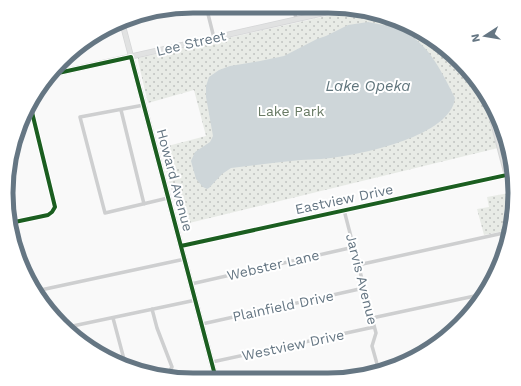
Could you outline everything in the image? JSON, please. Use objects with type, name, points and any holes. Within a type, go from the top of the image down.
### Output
[{"type":"main road","points":[[496,131],[505,161]]},
{"type":"street","points":[[208,13],[214,38]]},
{"type":"street","points":[[295,13],[296,19]]},
{"type":"street","name":"Lee Street","points":[[60,72],[324,13]]},
{"type":"street","name":"Howard Avenue","points":[[123,27],[215,373]]},
{"type":"street","points":[[144,105],[80,117],[105,213],[168,198]]},
{"type":"street","points":[[120,110],[144,204]]},
{"type":"street","points":[[15,222],[48,215],[54,210],[55,204],[32,113]]},
{"type":"street","name":"Eastview Drive","points":[[181,246],[507,174]]},
{"type":"street","name":"Jarvis Avenue","points":[[344,210],[376,333],[372,346],[377,366]]},
{"type":"street","points":[[358,265],[504,233]]},
{"type":"street","name":"Webster Lane","points":[[191,284],[354,247]]},
{"type":"street","points":[[41,290],[185,259]]},
{"type":"street","name":"Plainfield Drive","points":[[202,324],[364,288]]},
{"type":"street","points":[[372,318],[476,296]]},
{"type":"street","points":[[73,327],[196,300]]},
{"type":"street","points":[[152,309],[155,322],[172,367],[170,371]]},
{"type":"street","points":[[113,318],[124,359]]},
{"type":"street","name":"Westview Drive","points":[[212,362],[374,327]]},
{"type":"green space","name":"Lake Park","points":[[340,13],[375,19],[397,27],[428,43],[438,50],[463,74],[478,93],[489,113],[498,148],[181,225],[160,148],[206,136],[194,90],[148,103],[138,58]]},
{"type":"green space","points":[[508,193],[508,205],[504,231],[484,235],[477,209],[489,207],[487,197]]},
{"type":"water","name":"Lake Opeka","points":[[368,22],[393,27],[405,32],[424,47],[438,66],[455,98],[450,111],[438,123],[422,133],[404,141],[345,156],[231,168],[222,174],[209,188],[207,189],[203,187],[196,179],[191,161],[195,152],[210,142],[213,136],[206,97],[206,86],[209,77],[219,70],[230,66],[284,56],[348,25]]},
{"type":"cycle path","points":[[59,73],[131,57],[214,373]]},
{"type":"cycle path","points":[[15,222],[48,215],[55,207],[32,113]]},
{"type":"cycle path","points":[[181,246],[507,175]]}]
